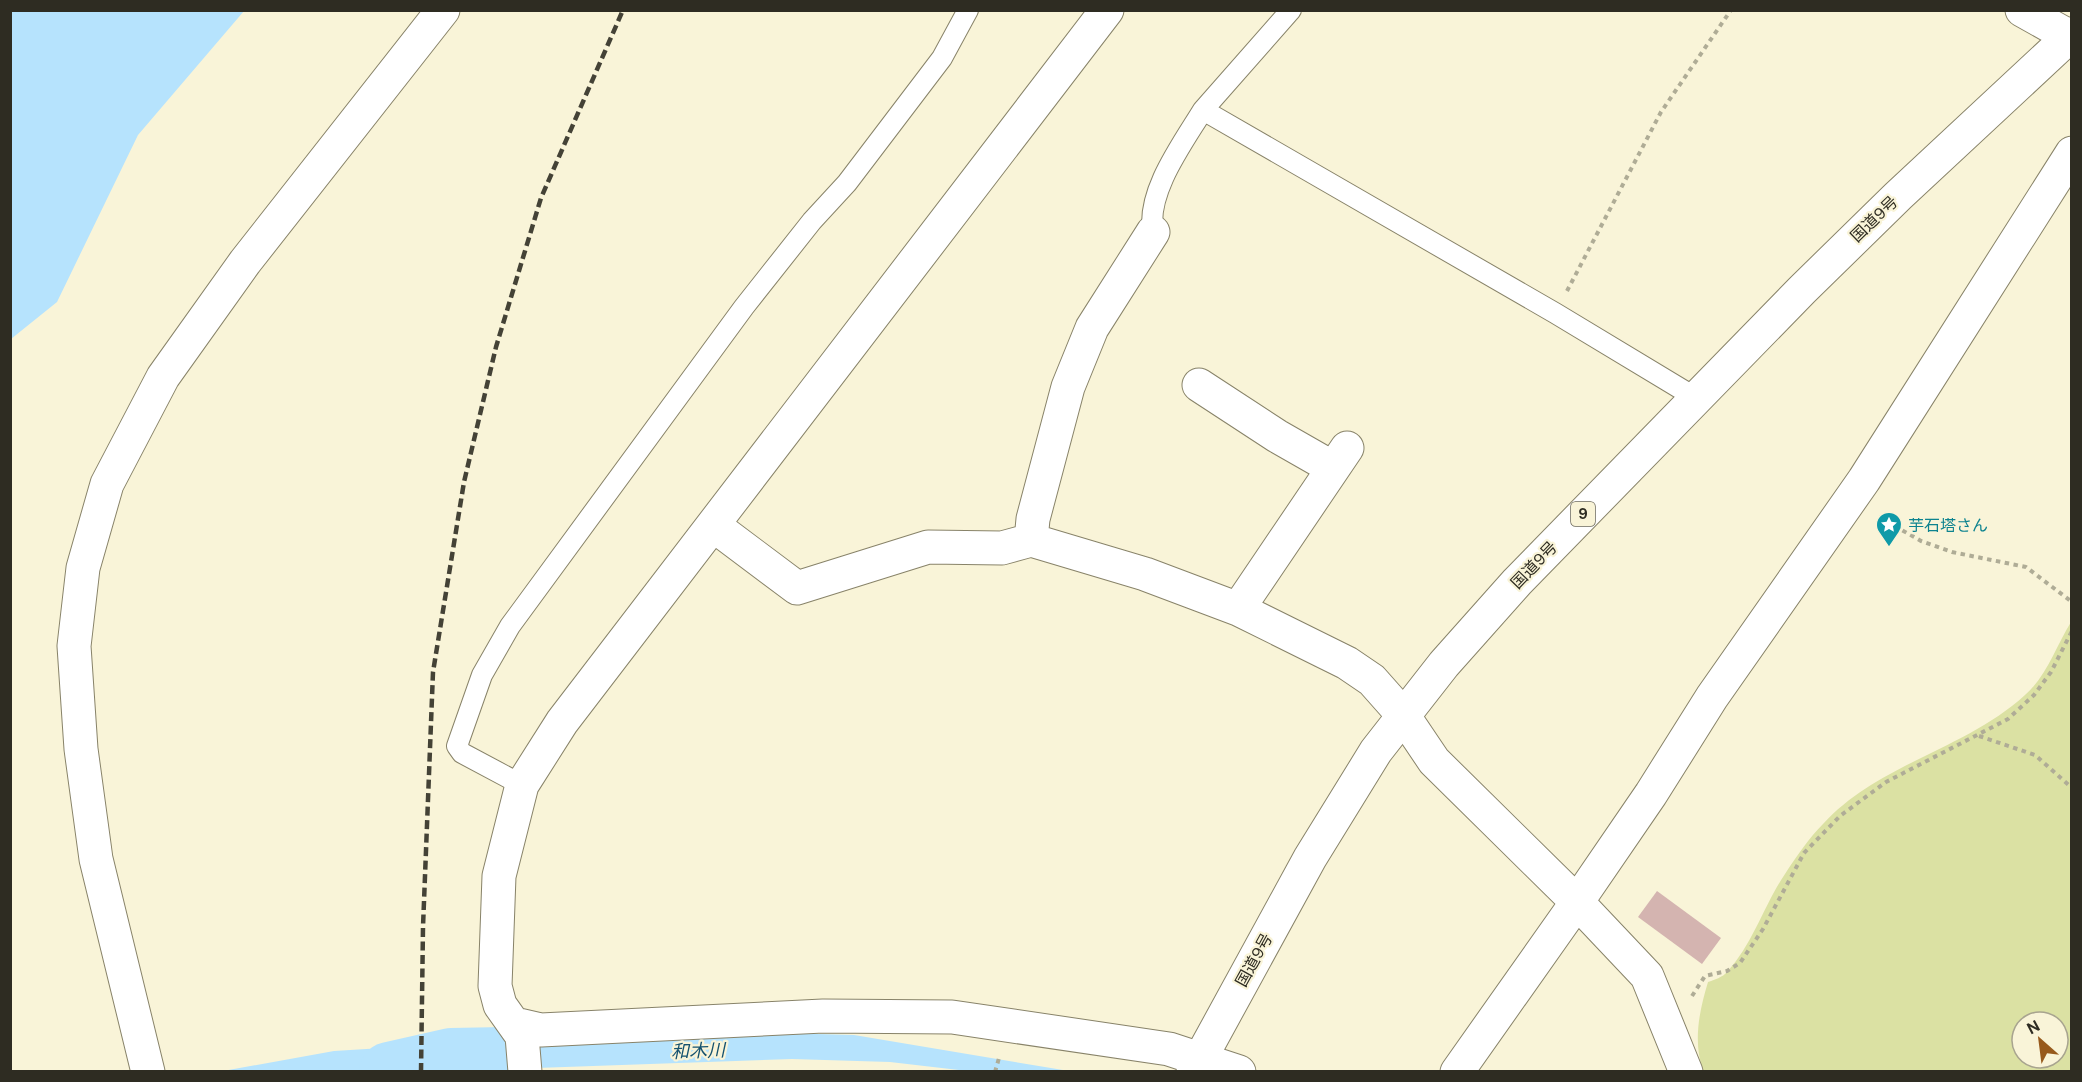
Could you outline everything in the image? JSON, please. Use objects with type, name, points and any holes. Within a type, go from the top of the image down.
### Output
[{"type":"main road","points":[[147,1071],[96,859],[81,749],[75,646],[83,568],[106,484],[163,377],[245,262],[443,10]]},
{"type":"main road","points":[[525,1071],[519,1030],[500,1005],[495,986],[499,876],[522,785],[561,722],[1107,10]]},
{"type":"main road","points":[[2022,10],[2070,36]]},
{"type":"main road","name":"国道9号","points":[[1197,1065],[1310,858],[1376,751],[1444,664],[1517,582],[1696,398],[1898,196],[2070,36]]},
{"type":"main road","points":[[1456,1071],[1577,902],[1651,794],[1713,697],[1850,500],[2072,153]]},
{"type":"main road","points":[[1030,540],[1033,519],[1068,387],[1092,328],[1153,232]]},
{"type":"main road","points":[[1199,386],[1277,436],[1340,458],[1238,609]]},
{"type":"main road","points":[[713,525],[797,588],[928,547],[1002,548],[1030,540],[1145,574],[1238,609],[1347,663],[1372,680],[1403,715],[1434,760],[1577,902],[1647,976],[1686,1071]]},
{"type":"main road","points":[[519,1030],[823,1016],[952,1017],[1168,1049],[1197,1065],[1239,1071]]},
{"type":"lane","points":[[522,785],[462,753],[457,746],[482,675],[510,626],[744,307],[812,221],[847,183],[942,58],[968,10]]},
{"type":"lane","points":[[1153,232],[1151,220],[1164,176],[1203,110],[1291,10]]},
{"type":"lane","points":[[1203,110],[1556,313],[1696,398]]},
{"type":"path","points":[[1556,313],[1661,112],[1731,10]]},
{"type":"path","points":[[1850,500],[1921,541],[1952,552],[2026,567],[2072,602]]},
{"type":"path","points":[[1671,1034],[1705,976],[1727,971],[1740,963],[1763,929],[1804,853],[1840,816],[1886,782],[2008,719],[2034,695],[2051,672],[2072,631]]},
{"type":"path","points":[[1978,736],[2034,755],[2072,788]]},
{"type":"green space","points":[[2071,622],[2071,1071],[1703,1071],[1698,1049],[1698,1026],[1708,982],[1727,972],[1736,961],[1778,886],[1813,835],[1845,803],[1870,786],[1976,730],[2001,714],[2033,687]]},
{"type":"water","points":[[11,10],[244,11],[138,135],[57,302],[11,339]]},
{"type":"water","points":[[704,1031],[854,1035],[1069,1071],[976,1072],[890,1062],[792,1059],[424,1072],[425,1044]]},
{"type":"water","points":[[415,1046],[415,1071],[223,1071],[334,1051]]},
{"type":"building","points":[[1657,891],[1721,938],[1702,964],[1638,917]]},
{"type":"waterway","name":"和木川","points":[[389,1072],[451,1058],[505,1057]]},
{"type":"railway","points":[[421,1072],[423,927],[433,672],[464,482],[496,347],[541,198],[623,10]]},
{"type":"place","name":"芋石塔さん","points":[[1889,548]]}]
